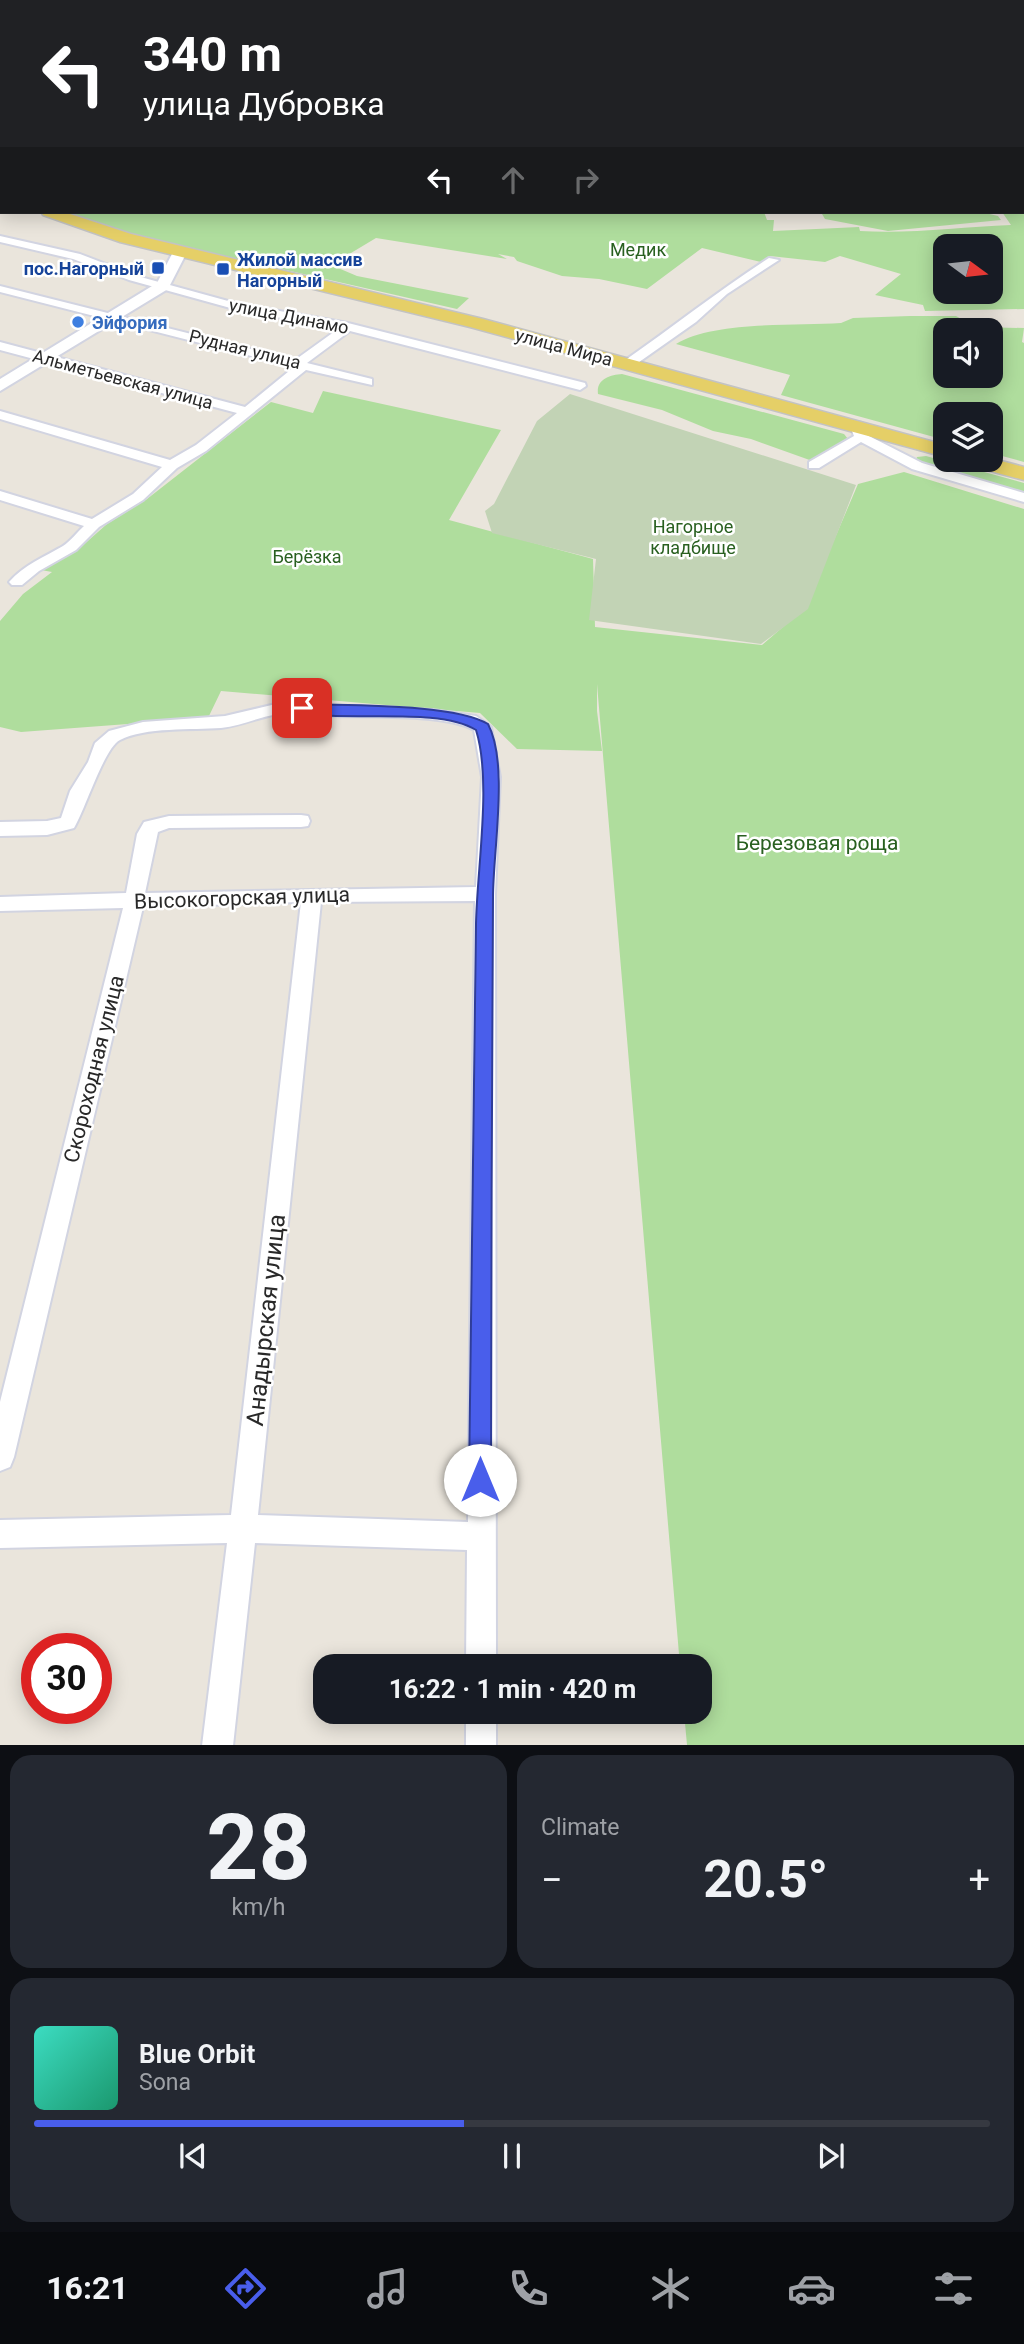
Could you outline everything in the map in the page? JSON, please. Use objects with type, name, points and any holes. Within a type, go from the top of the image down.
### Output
[{"type":"main road","name":"улица Мира","points":[[54,214],[83,225],[180,252],[476,323],[628,364],[859,432],[933,449]]},
{"type":"main road","points":[[1003,468],[1024,474]]},
{"type":"street","name":"улица Динамо","points":[[0,239],[76,256],[163,286],[238,306],[348,327],[580,386]]},
{"type":"street","points":[[0,386],[117,317],[163,286],[180,252]]},
{"type":"street","points":[[628,364],[723,292],[773,260]]},
{"type":"street","name":"Рудная улица","points":[[0,289],[368,382]]},
{"type":"street","points":[[17,582],[34,568],[71,547],[94,524],[138,497],[172,465],[201,448],[302,367],[299,363],[348,327]]},
{"type":"street","name":"Альметьевская улица","points":[[0,346],[246,411]]},
{"type":"street","points":[[0,415],[172,465]]},
{"type":"street","points":[[814,465],[859,432],[917,466],[1024,498]]},
{"type":"street","points":[[0,495],[94,524]]},
{"type":"street","points":[[0,829],[47,828],[67,823],[73,814],[79,791],[97,762],[104,743],[115,735],[143,728],[225,722],[280,708],[432,715],[470,720],[482,727],[491,777],[485,894],[481,1654]]},
{"type":"street","name":"Скороходная улица","points":[[0,1457],[134,902],[146,834],[151,827],[169,822],[301,821]]},
{"type":"street","name":"Высокогорская улица","points":[[0,904],[312,895],[485,894]]},
{"type":"street","name":"Анадырская улица","points":[[217,1745],[312,895]]},
{"type":"street","points":[[0,1534],[243,1529],[480,1536]]},
{"type":"street","points":[[481,1724],[481,1745]]},
{"type":"green space","name":"Медик","points":[[73,214],[765,214],[767,220],[774,220],[773,231],[859,227],[860,231],[917,231],[1011,225],[1003,214],[1024,214],[1024,309],[925,311],[923,305],[875,295],[901,274],[840,256],[825,262],[770,256],[761,262],[702,248],[647,289],[599,279],[562,276],[517,261],[514,257],[498,254],[507,259],[376,238],[331,265],[357,276],[469,298],[457,309],[180,246],[98,225]]},
{"type":"green space","points":[[822,214],[990,214],[998,216],[1001,220],[888,231],[825,219]]},
{"type":"green space","points":[[956,316],[960,318],[933,318],[933,388],[1003,388],[1003,328],[1024,328],[1024,462],[1003,456],[1003,402],[933,402],[933,437],[781,395],[790,375],[676,344],[711,331],[733,328],[841,323],[853,318]]},
{"type":"green space","points":[[622,374],[844,434],[852,444],[818,463],[751,439],[713,431],[662,410],[598,394],[602,381]]},
{"type":"green space","name":"Березовая роща","points":[[323,391],[501,430],[449,520],[593,559],[595,627],[762,645],[805,608],[858,484],[904,472],[1024,509],[1024,1745],[687,1745],[685,1724],[712,1724],[712,1654],[679,1654],[597,684],[602,751],[517,749],[480,713],[221,691],[208,718],[21,732],[0,727],[0,621],[23,594],[52,572],[41,570],[81,547],[107,524],[147,499],[271,402],[313,413]]},
{"type":"green space","name":"Нагорное кладбище","points":[[570,394],[856,485],[808,609],[761,644],[589,620],[596,559],[492,533],[485,511],[494,504],[537,421]]},
{"type":"green space","points":[[917,457],[933,458],[933,466],[916,460]]},
{"type":"green space","points":[[953,472],[984,472],[1024,483],[1024,495]]},
{"type":"place","name":"пос.Нагорный","points":[[158,268]]},
{"type":"place","name":"Жилой массив Нагорный","points":[[223,269]]},
{"type":"place","name":"Эйфория","points":[[78,322]]},
{"type":"route","points":[[302,708],[432,715],[470,720],[482,727],[486,740],[491,777],[485,894],[480,1480]]},
{"type":"park label","name":"Берёзка","points":[[307,556]]}]
